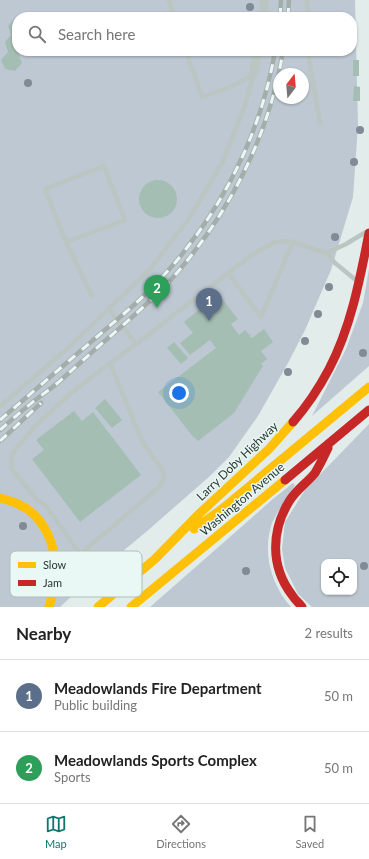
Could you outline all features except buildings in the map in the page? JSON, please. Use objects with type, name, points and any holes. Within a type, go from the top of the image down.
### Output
[{"type":"main road","name":"Larry Doby Highway","points":[[142,570],[155,559],[206,506],[277,441],[309,401],[338,350],[359,283],[369,232]]},
{"type":"main road","name":"Washington Avenue","points":[[155,559],[222,509],[369,387]]},
{"type":"main road","name":"Washington Avenue","points":[[131,607],[369,410]]},
{"type":"main road","points":[[302,607],[288,591],[278,567],[275,550],[276,534],[281,516],[288,504],[296,492],[316,471],[331,442]]},
{"type":"main road","points":[[0,498],[22,506],[41,522],[52,543],[54,551]]},
{"type":"main road","points":[[49,607],[52,597]]},
{"type":"main road","name":"Larry Doby Highway","points":[[98,607],[110,597]]},
{"type":"street","points":[[264,0],[264,12]]},
{"type":"street","points":[[253,75],[257,56]]},
{"type":"lane","points":[[168,0],[172,12]]},
{"type":"lane","points":[[307,0],[308,12]]},
{"type":"lane","points":[[188,56],[202,97],[230,87],[253,75]]},
{"type":"lane","points":[[309,56],[320,123]]},
{"type":"lane","points":[[0,406],[68,348],[151,268],[190,217],[223,161],[245,105],[253,75]]},
{"type":"lane","points":[[66,242],[125,220],[104,166],[45,189],[66,242],[92,296]]},
{"type":"lane","points":[[326,253],[369,232]]},
{"type":"lane","points":[[78,551],[46,506],[36,499],[11,468],[12,454],[33,428],[71,393],[110,363],[252,255],[275,242],[293,242],[326,253],[335,263],[359,283]]},
{"type":"lane","points":[[228,273],[260,317],[293,242]]},
{"type":"lane","points":[[108,308],[123,325],[136,344]]},
{"type":"lane","points":[[84,551],[159,487],[163,481],[164,474],[142,441],[110,363]]},
{"type":"shaded area","points":[[0,0],[355,0],[355,12],[12,12],[12,56],[356,56],[358,125],[353,197],[331,270],[305,330],[288,363],[258,416],[229,457],[210,476],[123,551],[10,551],[10,597],[71,597],[60,607],[0,607]]},
{"type":"shaded area","points":[[369,269],[369,366],[312,416],[346,349],[363,303]]},
{"type":"shaded area","points":[[369,424],[369,607],[312,607],[298,594],[285,568],[282,549],[285,522],[305,490]]},
{"type":"shaded area","points":[[293,483],[295,485],[272,523],[268,545],[270,568],[278,589],[291,607],[150,607],[273,499]]},
{"type":"railway","points":[[280,12],[281,0]]},
{"type":"railway","points":[[288,12],[289,0]]},
{"type":"railway","points":[[0,420],[134,305],[162,278],[186,249],[217,204],[243,156],[262,104],[270,78],[274,56]]},
{"type":"railway","points":[[0,430],[57,384],[155,296],[168,283],[209,232],[227,204],[256,146],[267,115],[282,56]]},
{"type":"railway","points":[[0,441],[41,403]]},
{"type":"traffic: slow","points":[[194,529],[222,509],[369,387]]},
{"type":"traffic: slow","points":[[155,559],[200,513],[269,449],[293,422]]},
{"type":"traffic: slow","points":[[131,607],[285,480]]},
{"type":"traffic: slow","points":[[0,498],[16,503],[27,509],[35,516],[47,532],[54,551]]},
{"type":"traffic: slow","points":[[142,570],[155,559]]},
{"type":"traffic: slow","points":[[49,607],[52,597]]},
{"type":"traffic: slow","points":[[98,607],[110,597]]},
{"type":"traffic: jam","points":[[293,422],[317,390],[337,353],[354,302],[369,233]]},
{"type":"traffic: jam","points":[[285,480],[369,410]]},
{"type":"traffic: jam","points":[[302,607],[293,597],[280,572],[277,560],[276,536],[279,523],[290,500],[315,473],[328,448]]},
{"type":"place","name":"Meadowlands Sports Complex","points":[[157,308]]},
{"type":"place","name":"Meadowlands Fire Department","points":[[209,321]]}]
